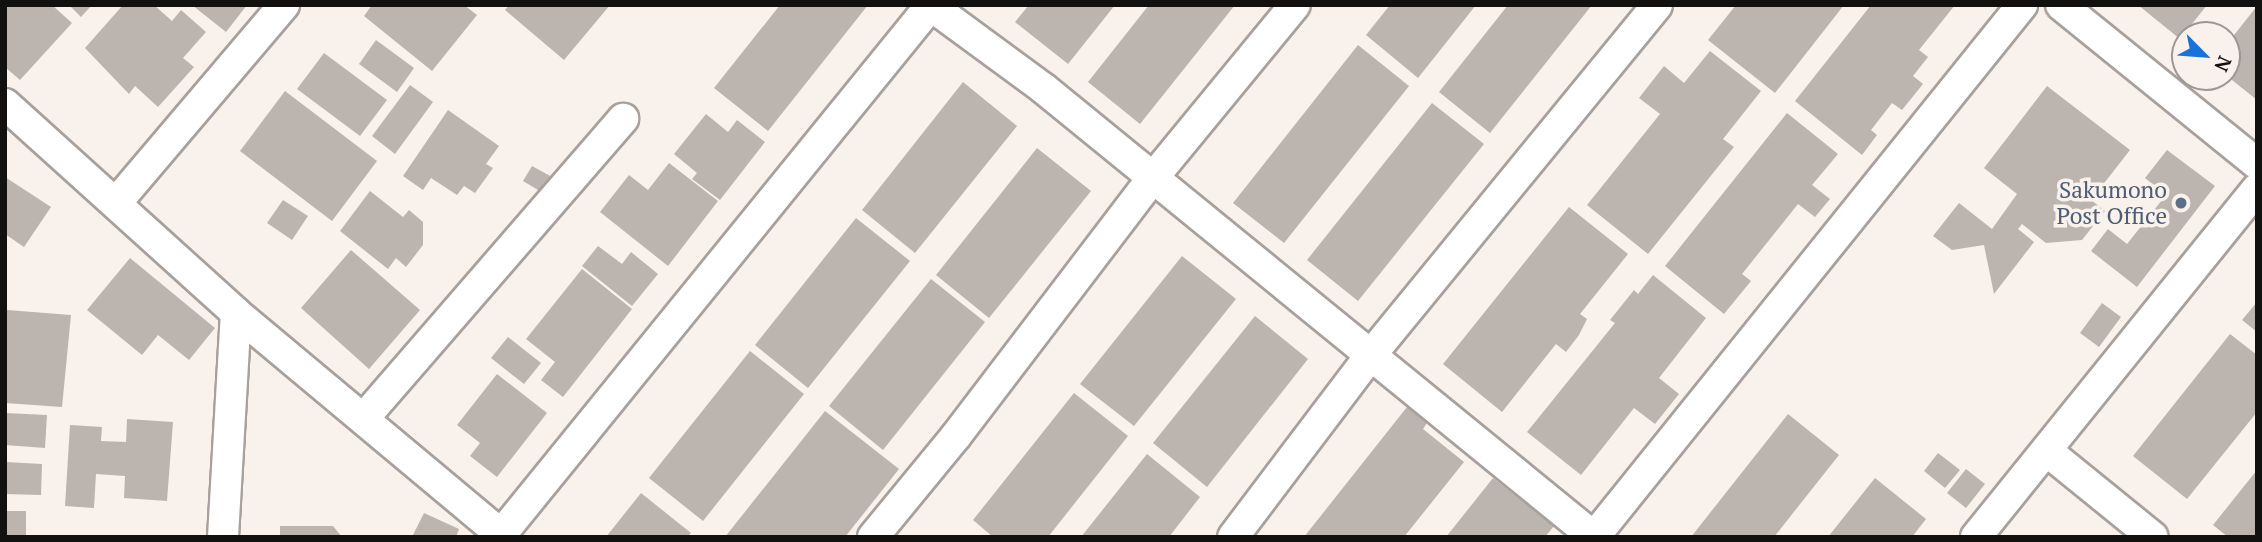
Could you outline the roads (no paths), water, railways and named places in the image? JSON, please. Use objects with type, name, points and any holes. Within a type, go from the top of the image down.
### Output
[{"type":"street","points":[[116,203],[284,5]]},
{"type":"street","points":[[5,104],[236,313],[501,536],[930,5],[1043,88],[1594,537],[2022,5]]},
{"type":"street","points":[[873,537],[956,436],[1152,179],[1295,5]]},
{"type":"street","points":[[1233,537],[1370,356],[1657,5]]},
{"type":"street","points":[[2061,5],[2257,164]]},
{"type":"street","points":[[363,418],[623,119]]},
{"type":"street","points":[[1976,537],[2257,189]]},
{"type":"street","points":[[223,537],[236,313]]},
{"type":"street","points":[[2047,451],[2153,537]]},
{"type":"place","name":"Sakumono Post Office","points":[[2181,203]]}]
